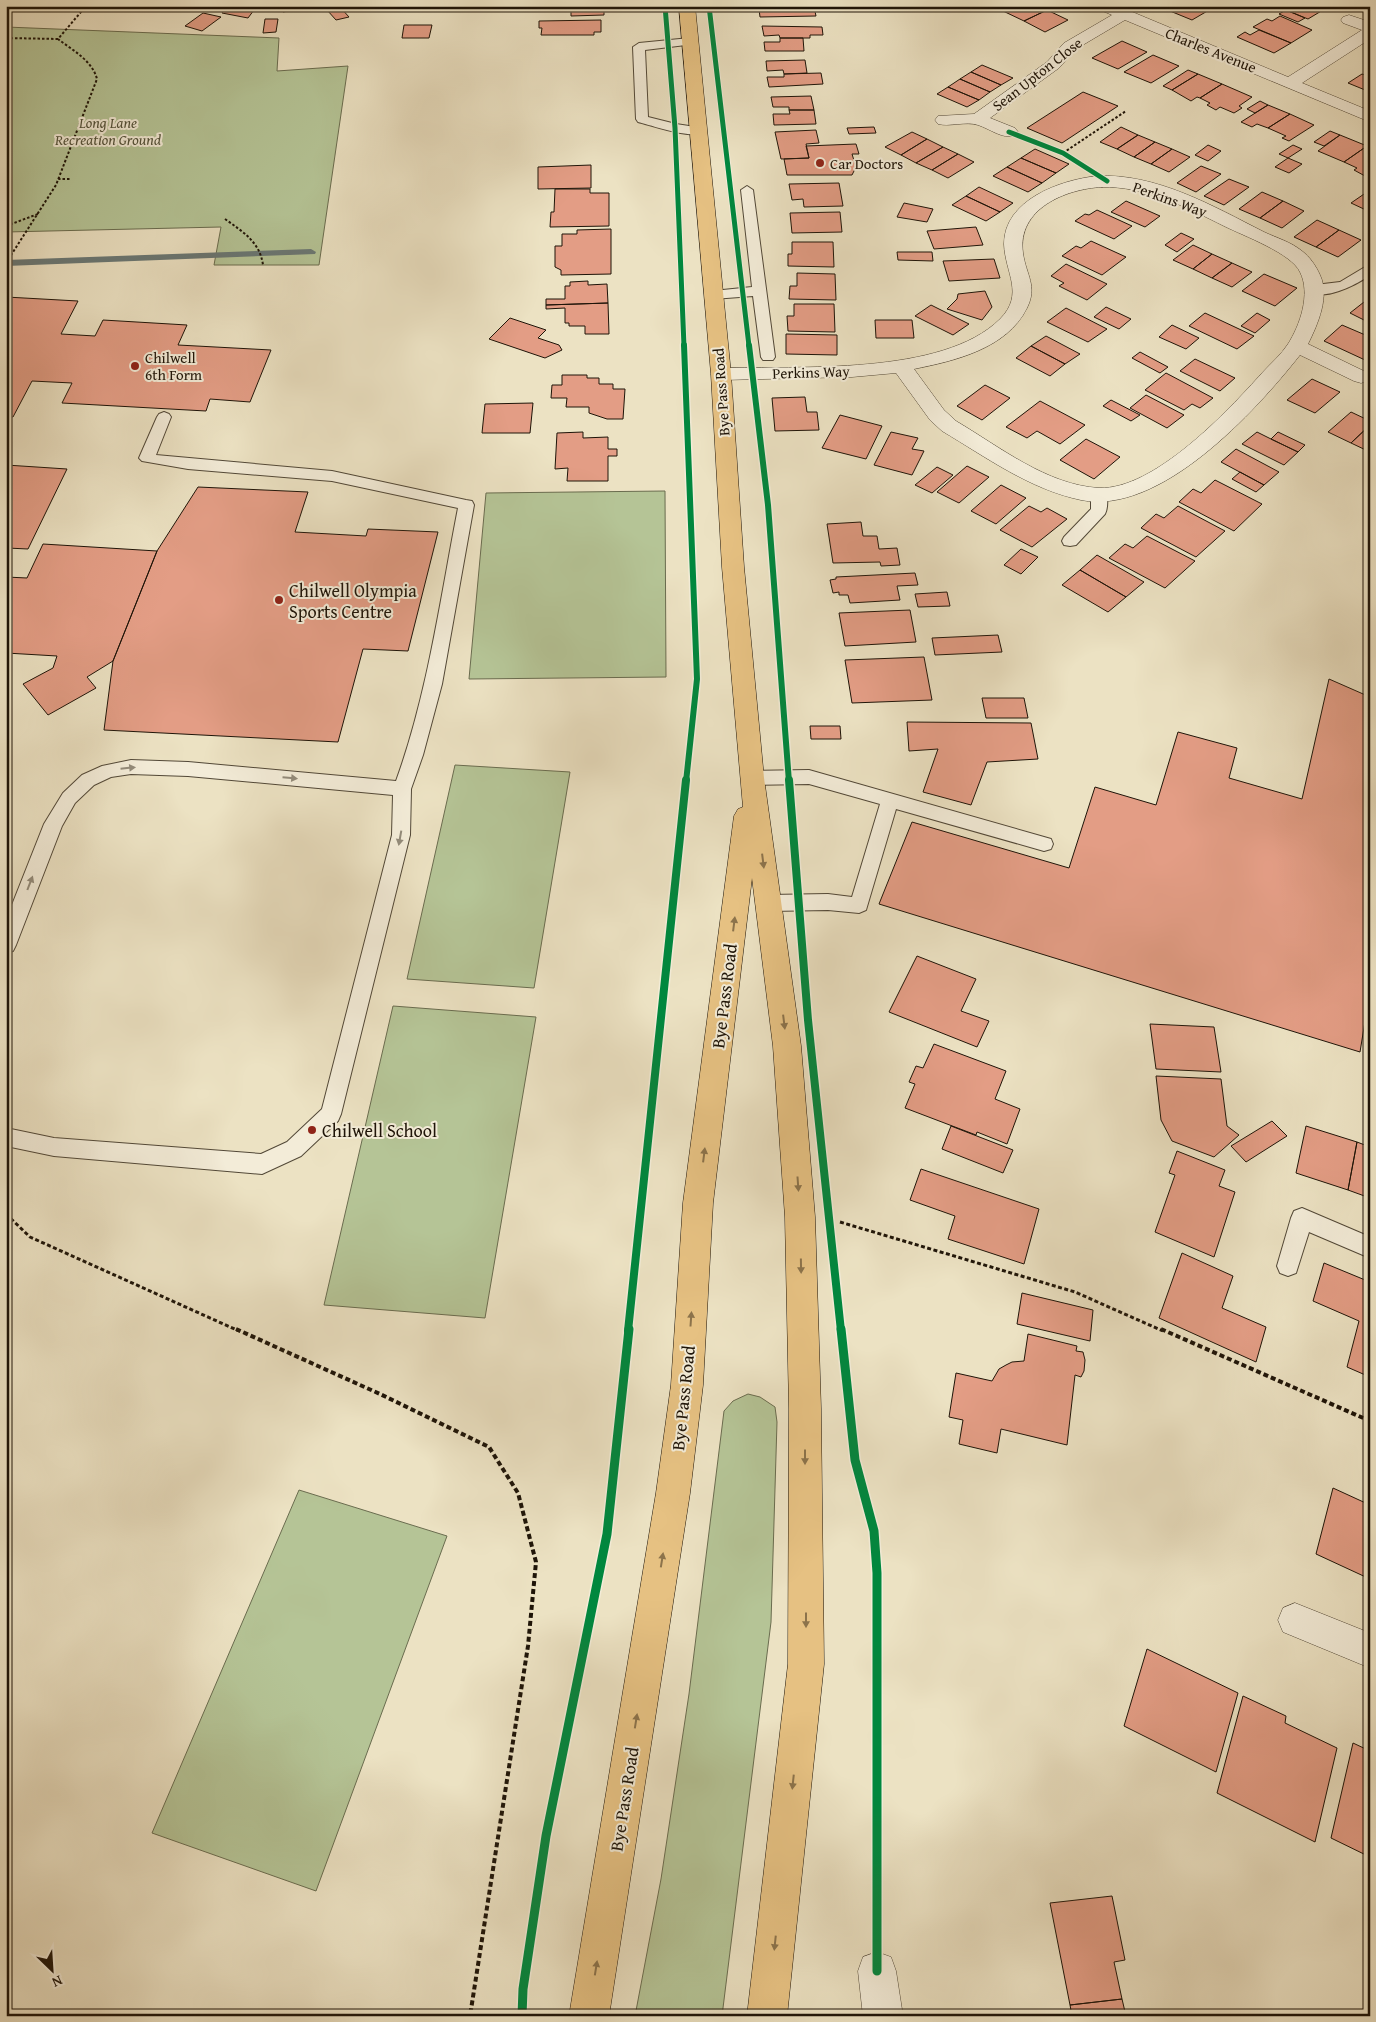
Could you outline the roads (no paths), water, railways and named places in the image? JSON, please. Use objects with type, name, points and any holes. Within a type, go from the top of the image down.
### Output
[{"type":"main road","name":"Bye Pass Road","points":[[687,6],[721,374],[733,567],[752,778],[787,1046],[800,1217],[805,1409],[806,1664],[767,2016]]},
{"type":"main road","name":"Bye Pass Road","points":[[588,2016],[673,1493],[687,1385],[698,1204],[752,778]]},
{"type":"street","name":"Charles Avenue","points":[[1104,6],[1370,117]]},
{"type":"street","name":"Sean Upton Close","points":[[978,119],[1033,81],[1053,65],[1070,46],[1123,14]]},
{"type":"street","points":[[1349,20],[1370,28]]},
{"type":"street","points":[[1290,82],[1370,32]]},
{"type":"street","name":"Sean Upton Close","points":[[944,120],[978,119],[1009,132]]},
{"type":"street","name":"Perkins Way","points":[[721,374],[852,371],[901,366],[945,358],[972,347],[1008,321],[1018,303],[1023,288],[1015,260],[1013,240],[1018,223],[1032,208],[1054,193],[1062,188],[1080,184],[1107,181],[1153,189],[1230,222],[1299,257],[1312,274],[1316,289]]},
{"type":"street","points":[[901,366],[937,415],[949,426],[1054,485],[1099,495],[1113,494],[1147,481],[1183,460],[1219,432],[1297,346],[1309,319],[1316,289]]},
{"type":"street","points":[[1297,346],[1365,379]]},
{"type":"street","points":[[1295,1620],[1370,1651]]},
{"type":"street","points":[[877,1971],[883,2016]]},
{"type":"lane","points":[[690,42],[639,47],[642,119],[675,128],[698,130]]},
{"type":"lane","points":[[747,190],[768,357]]},
{"type":"lane","points":[[1316,289],[1336,289],[1347,286],[1370,268]]},
{"type":"lane","points":[[713,295],[760,292]]},
{"type":"lane","points":[[6,1137],[54,1147],[262,1164],[294,1149],[331,1114],[401,835],[402,789],[417,754],[435,673],[466,505],[342,478],[314,474],[180,464],[147,458],[164,417]]},
{"type":"lane","points":[[1070,542],[1099,510],[1099,495]]},
{"type":"lane","points":[[6,945],[53,824],[68,798],[88,780],[108,771],[131,767],[188,768],[402,789]]},
{"type":"lane","points":[[752,778],[808,777],[1044,844]]},
{"type":"lane","points":[[769,903],[828,902],[859,905],[890,800]]},
{"type":"lane","points":[[6,1153],[32,1142]]},
{"type":"lane","points":[[1288,1266],[1302,1218],[1370,1248]]},
{"type":"waterway","points":[[6,263],[311,252]]},
{"type":"place","name":"Car Doctors","points":[[820,163]]},
{"type":"place","name":"Chilwell 6th Form","points":[[135,366]]},
{"type":"place","name":"Chilwell Olympia Sports Centre","points":[[279,600]]},
{"type":"place","name":"Chilwell School","points":[[312,1130]]},
{"type":"park label","name":"Long Lane Recreation Ground","points":[[108,130]]}]
